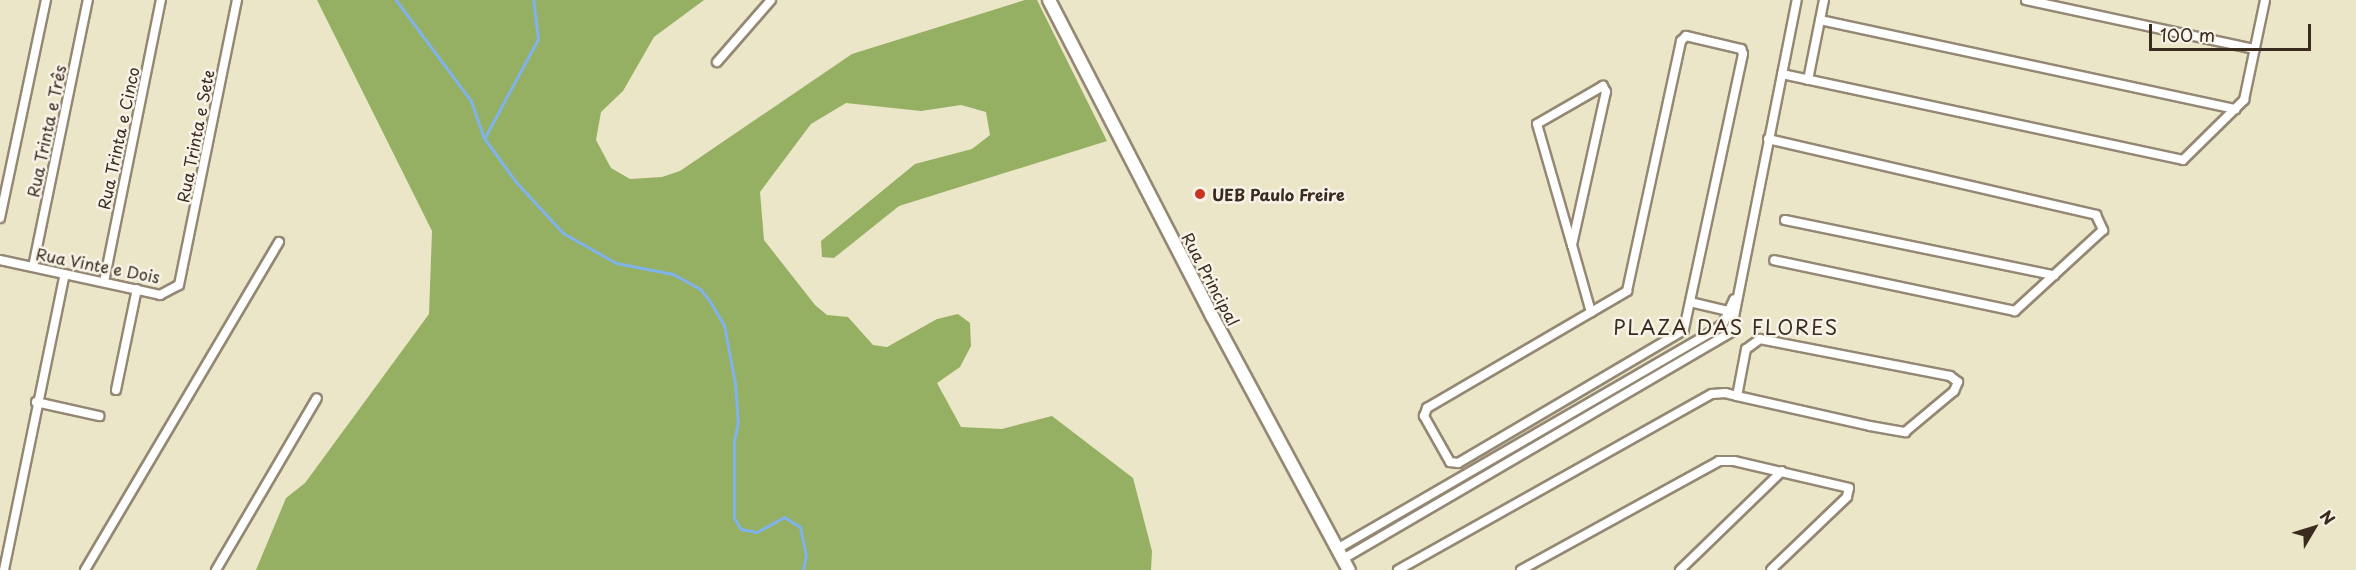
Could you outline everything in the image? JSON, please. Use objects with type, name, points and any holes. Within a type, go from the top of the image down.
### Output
[{"type":"street","points":[[0,219],[46,0]]},
{"type":"street","name":"Rua Trinta e Três","points":[[33,267],[88,0]]},
{"type":"street","name":"Rua Trinta e Cinco","points":[[104,282],[161,0]]},
{"type":"street","name":"Rua Trinta e Sete","points":[[182,277],[237,0]]},
{"type":"street","points":[[717,62],[771,0]]},
{"type":"street","name":"Rua Principal","points":[[1048,0],[1349,570]]},
{"type":"street","points":[[1340,554],[1723,324],[1732,312],[1797,0]]},
{"type":"street","points":[[1808,80],[1824,0]]},
{"type":"street","points":[[2026,0],[2255,49]]},
{"type":"street","points":[[1782,74],[2183,160],[2244,100],[2265,0]]},
{"type":"street","points":[[1820,20],[2236,109]]},
{"type":"street","points":[[1686,36],[1741,49],[1743,54],[1684,330],[1678,337],[1458,463],[1450,462],[1424,416],[1427,408],[1591,312],[1627,291],[1681,42],[1686,36]]},
{"type":"street","points":[[1572,245],[1606,92],[1603,86],[1537,124],[1591,312]]},
{"type":"street","points":[[1768,139],[2096,215],[2103,230],[2015,310],[1774,260]]},
{"type":"street","points":[[1785,220],[2054,275]]},
{"type":"street","points":[[86,570],[279,242]]},
{"type":"street","name":"Rua Vinte e Dois","points":[[0,261],[137,290],[166,293],[182,277]]},
{"type":"street","points":[[4,568],[36,402],[65,274]]},
{"type":"street","points":[[116,390],[137,290]]},
{"type":"street","points":[[1690,302],[1732,312]]},
{"type":"street","points":[[1398,570],[1696,399],[1712,394],[1737,396],[1905,432],[1922,420],[1958,382],[1950,376],[1760,339],[1746,349],[1737,396]]},
{"type":"street","points":[[216,570],[317,398]]},
{"type":"street","points":[[36,402],[99,416]]},
{"type":"street","points":[[1521,570],[1712,463],[1734,460],[1844,484],[1851,490],[1771,570]]},
{"type":"street","points":[[1680,570],[1782,471]]},
{"type":"green space","points":[[317,0],[704,0],[654,37],[623,91],[601,112],[596,140],[611,168],[630,179],[662,177],[680,171],[852,54],[1025,0],[1037,0],[1107,141],[899,206],[834,258],[822,257],[821,241],[915,164],[972,149],[990,135],[986,112],[961,105],[921,111],[846,103],[811,124],[760,192],[764,240],[815,305],[827,315],[848,317],[873,345],[887,347],[937,319],[958,314],[970,323],[971,346],[960,367],[937,383],[961,427],[1002,429],[1052,416],[1133,478],[1152,551],[1151,570],[256,570],[286,498],[305,483],[429,314],[432,231]]},
{"type":"waterway","points":[[396,0],[471,101],[484,138],[516,182],[563,233],[616,263],[673,274],[700,289],[709,300],[724,325],[735,383],[738,422],[734,441],[734,518],[741,529],[757,532],[784,517],[800,527],[806,555],[803,570]]},
{"type":"waterway","points":[[485,137],[538,39],[533,0]]},
{"type":"place","name":"UEB Paulo Freire","points":[[1200,194]]},
{"type":"district","name":"PLAZA DAS FLORES","points":[[1726,327]]}]
